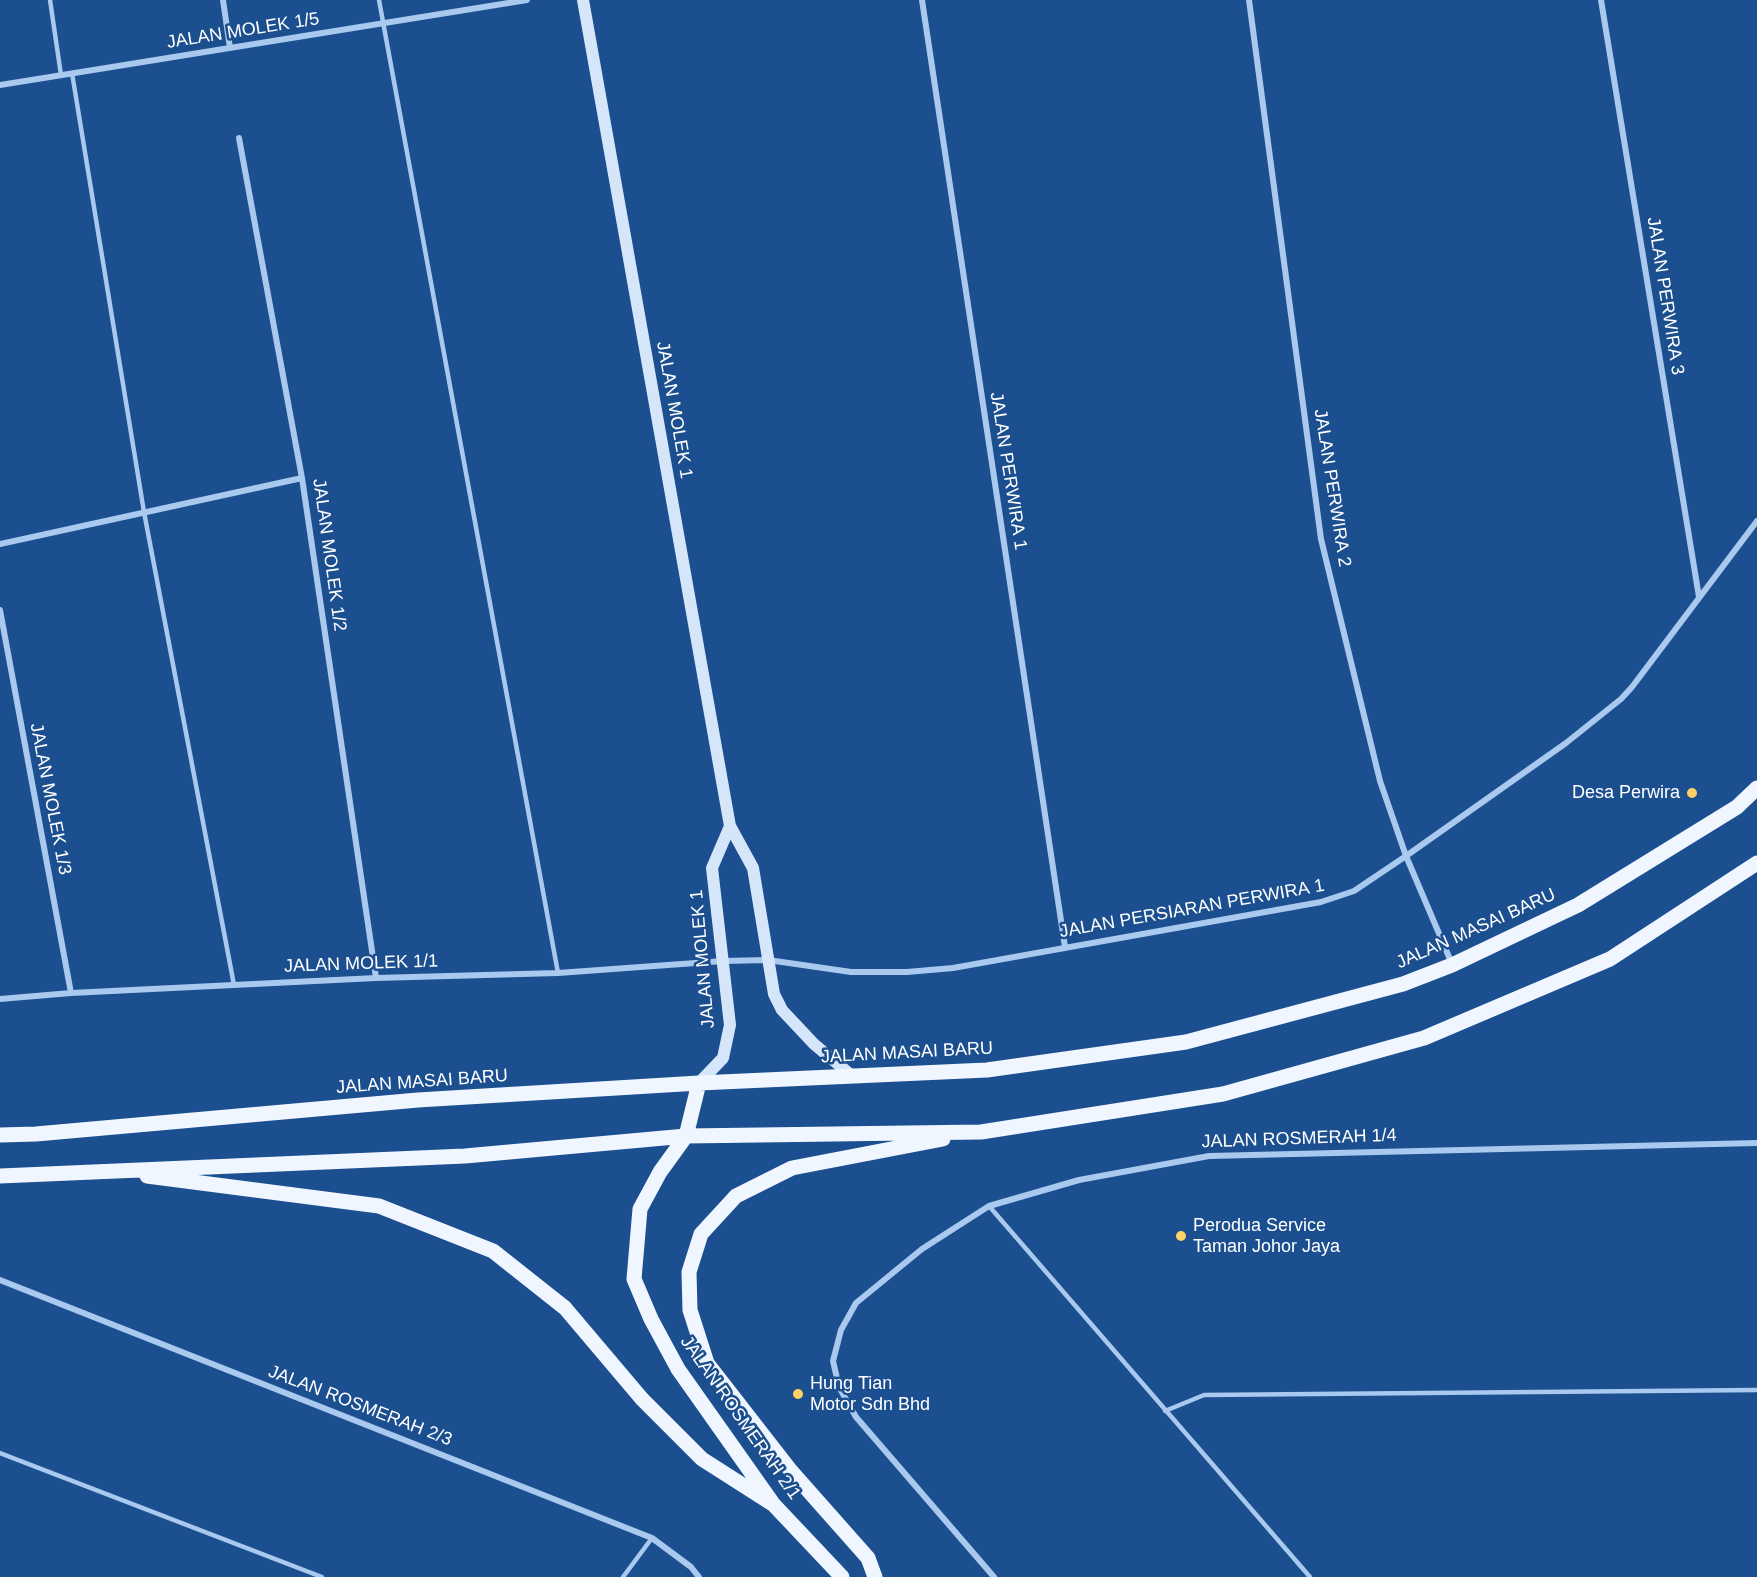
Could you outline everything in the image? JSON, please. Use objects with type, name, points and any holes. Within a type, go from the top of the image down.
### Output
[{"type":"main road","name":"JALAN MASAI BARU","points":[[0,1135],[36,1134],[418,1100],[699,1083],[987,1070],[1186,1042],[1403,984],[1452,964],[1578,904],[1737,807],[1757,789]]},
{"type":"main road","points":[[874,1577],[868,1558],[790,1471],[707,1363],[690,1310],[689,1272],[701,1234],[736,1196],[792,1168],[981,1132],[1223,1094],[1424,1038],[1610,959],[1757,862]]},
{"type":"main road","points":[[686,1136],[699,1083]]},
{"type":"main road","points":[[0,1176],[465,1156],[686,1136],[981,1132]]},
{"type":"main road","name":"JALAN ROSMERAH 2/1","points":[[686,1136],[660,1172],[640,1209],[634,1279],[651,1319],[678,1369],[774,1505],[842,1577]]},
{"type":"main road","points":[[105,1171],[379,1206],[493,1251],[565,1308],[642,1399],[702,1459],[774,1505]]},
{"type":"street","points":[[223,0],[230,48]]},
{"type":"street","name":"JALAN MOLEK 1/5","points":[[0,85],[527,0]]},
{"type":"street","name":"JALAN MOLEK 1","points":[[583,0],[730,826],[753,868],[774,994],[782,1010],[814,1044],[851,1075]]},
{"type":"street","name":"JALAN PERWIRA 1","points":[[922,0],[1065,947]]},
{"type":"street","name":"JALAN PERWIRA 2","points":[[1249,0],[1321,539],[1380,781],[1406,856],[1452,964]]},
{"type":"street","name":"JALAN PERWIRA 3","points":[[1601,0],[1699,597]]},
{"type":"street","name":"JALAN MOLEK 1/2","points":[[239,138],[302,478],[376,978]]},
{"type":"street","points":[[0,544],[302,478]]},
{"type":"street","name":"JALAN PERSIARAN PERWIRA 1","points":[[723,961],[768,960],[851,972],[907,972],[953,968],[1321,902],[1354,891],[1566,743],[1621,699],[1757,521]]},
{"type":"street","name":"JALAN MOLEK 1/3","points":[[0,610],[71,993]]},
{"type":"street","name":"JALAN MOLEK 1","points":[[699,1083],[723,1058],[730,1025],[712,868],[730,826]]},
{"type":"street","name":"JALAN MOLEK 1/1","points":[[0,999],[71,993],[376,978],[558,974],[723,961]]},
{"type":"street","name":"JALAN ROSMERAH 1/4","points":[[994,1577],[856,1417],[839,1387],[833,1361],[841,1330],[856,1303],[922,1249],[989,1206],[1079,1180],[1209,1155],[1757,1143]]},
{"type":"street","name":"JALAN ROSMERAH 2/3","points":[[0,1280],[652,1538],[691,1567],[699,1577]]},
{"type":"lane","points":[[50,0],[61,75]]},
{"type":"lane","points":[[379,0],[558,974]]},
{"type":"lane","points":[[72,74],[144,512],[234,985]]},
{"type":"lane","points":[[989,1206],[1310,1577]]},
{"type":"lane","points":[[1165,1411],[1204,1395],[1757,1390]]},
{"type":"lane","points":[[0,1453],[322,1577]]},
{"type":"lane","points":[[623,1577],[652,1538]]},
{"type":"place","name":"Desa Perwira","points":[[1692,793]]},
{"type":"place","name":"Perodua Service Taman Johor Jaya","points":[[1181,1236]]},
{"type":"place","name":"Hung Tian Motor Sdn Bhd","points":[[798,1394]]}]
